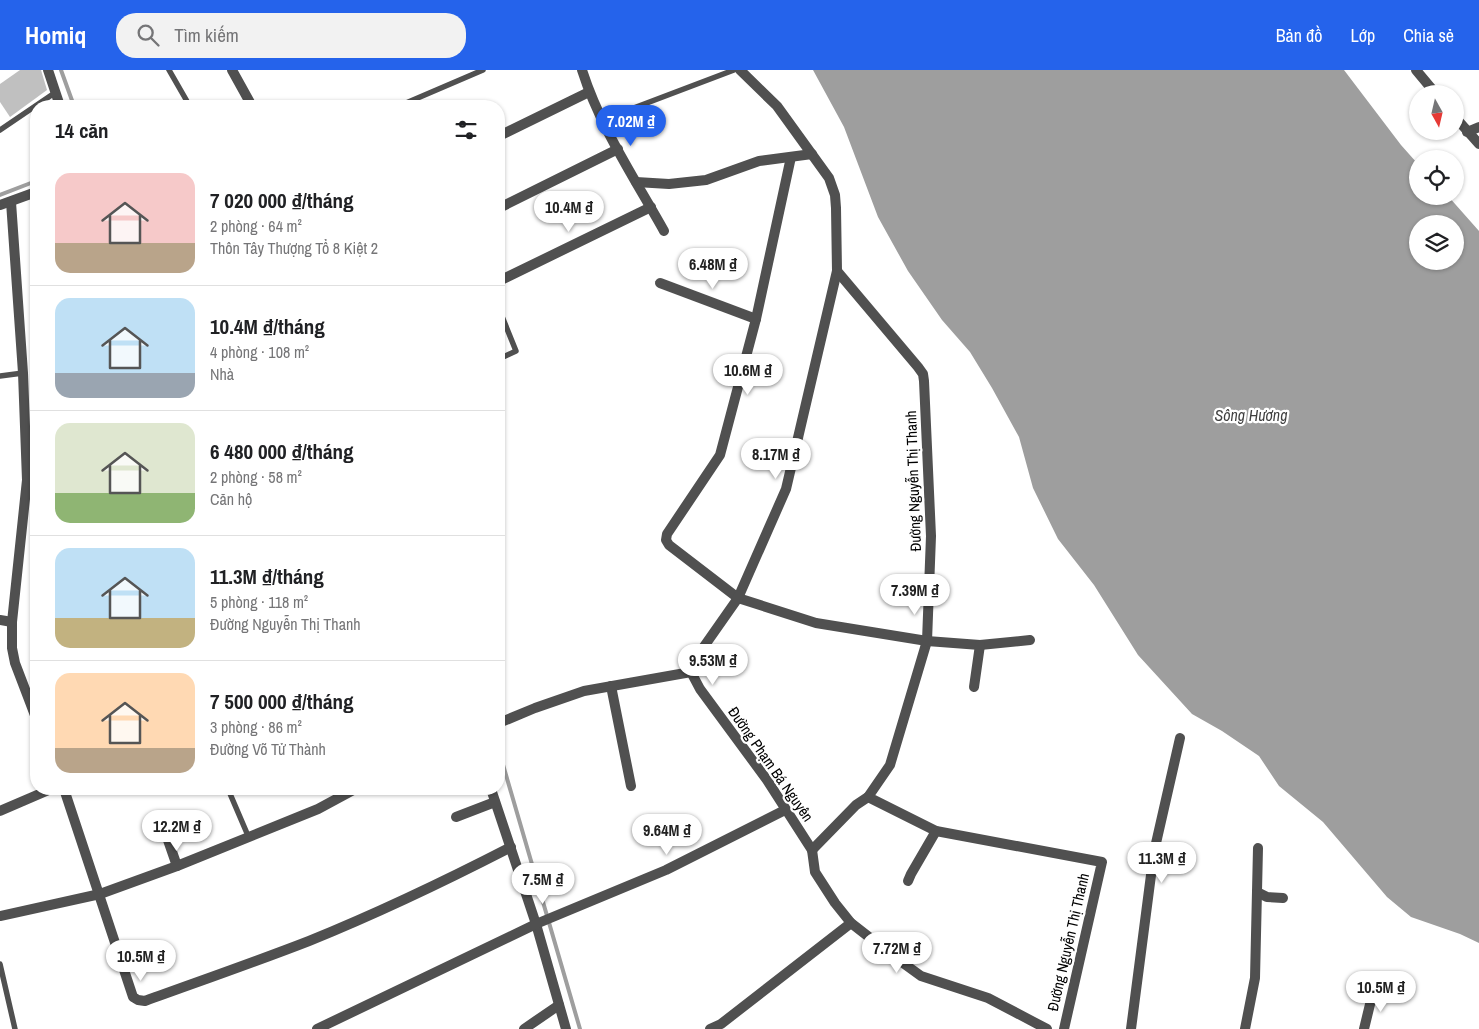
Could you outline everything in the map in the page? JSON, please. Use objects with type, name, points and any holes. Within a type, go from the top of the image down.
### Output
[{"type":"street","points":[[48,70],[58,100]]},
{"type":"street","points":[[232,70],[249,100]]},
{"type":"street","points":[[582,70],[589,92],[602,120],[664,231]]},
{"type":"street","points":[[505,720],[584,691],[691,672],[691,665],[738,598],[786,489],[837,271],[835,195],[830,178],[777,106],[740,70]]},
{"type":"street","points":[[1416,70],[1428,85]]},
{"type":"street","points":[[505,133],[589,92]]},
{"type":"street","points":[[1467,132],[1479,127]]},
{"type":"street","points":[[1464,128],[1479,144]]},
{"type":"street","points":[[505,205],[618,149]]},
{"type":"street","points":[[636,182],[669,184],[706,180],[759,161],[812,154]]},
{"type":"street","points":[[792,157],[756,319],[720,455],[667,534],[666,540],[669,545],[738,598],[816,623],[927,640],[980,645],[1030,640]]},
{"type":"street","points":[[0,205],[30,194]]},
{"type":"street","points":[[11,202],[30,455]]},
{"type":"street","points":[[505,278],[651,207]]},
{"type":"street","name":"Đường Nguyễn Thị Thanh","points":[[837,271],[923,374],[924,381],[931,536],[927,640],[890,765],[868,797],[936,831],[1102,862],[1064,1029]]},
{"type":"street","points":[[660,283],[756,319]]},
{"type":"street","points":[[30,493],[12,622],[12,648],[15,664],[30,703]]},
{"type":"street","points":[[0,620],[12,622]]},
{"type":"street","points":[[974,687],[980,645]]},
{"type":"street","name":"Đường Phạm Bá Nguyên","points":[[691,672],[700,689],[767,780],[812,850],[856,805],[868,797]]},
{"type":"street","points":[[611,686],[631,786]]},
{"type":"street","points":[[1131,1029],[1154,852],[1180,738]]},
{"type":"street","points":[[0,811],[37,795]]},
{"type":"street","points":[[66,795],[133,997],[145,1001],[308,941],[371,915],[512,847]]},
{"type":"street","points":[[0,916],[100,894],[248,838],[318,809],[344,795]]},
{"type":"street","points":[[493,795],[538,924],[566,1029]]},
{"type":"street","points":[[456,817],[495,802]]},
{"type":"street","points":[[317,1029],[538,924],[666,870],[785,810]]},
{"type":"street","points":[[161,820],[177,866]]},
{"type":"street","points":[[908,880],[936,831]]},
{"type":"street","points":[[1244,1029],[1255,978],[1258,848]]},
{"type":"street","points":[[812,850],[815,872],[835,903],[851,923],[922,976],[988,998],[1047,1029]]},
{"type":"street","points":[[1257,892],[1267,897],[1283,898]]},
{"type":"street","points":[[710,1029],[721,1024],[851,923]]},
{"type":"street","points":[[1364,1029],[1373,992]]},
{"type":"street","points":[[524,1029],[560,1005]]},
{"type":"lane","points":[[169,70],[186,100]]},
{"type":"lane","points":[[413,100],[483,70]]},
{"type":"lane","points":[[602,120],[734,70]]},
{"type":"lane","points":[[44,100],[56,92]]},
{"type":"lane","points":[[0,130],[30,110]]},
{"type":"lane","points":[[505,324],[516,351],[505,356]]},
{"type":"lane","points":[[0,376],[23,373]]},
{"type":"lane","points":[[230,795],[248,838]]},
{"type":"lane","points":[[0,964],[15,1029]]},
{"type":"water","name":"Sông Hương","points":[[813,70],[1344,70],[1409,154],[1409,205],[1456,205],[1479,231],[1479,943],[1460,934],[1411,917],[1387,897],[1323,822],[1279,786],[1259,756],[1222,731],[1192,714],[1138,655],[1094,585],[1058,539],[1033,488],[1019,437],[992,388],[970,352],[942,320],[908,271],[878,217],[844,127]]},
{"type":"building","points":[[20,70],[41,70],[47,90],[33,100],[30,100],[30,102],[10,117],[0,102],[0,84]]},
{"type":"waterway","points":[[61,70],[72,100]]},
{"type":"waterway","points":[[0,195],[30,183]]},
{"type":"waterway","points":[[505,772],[580,1029]]}]
